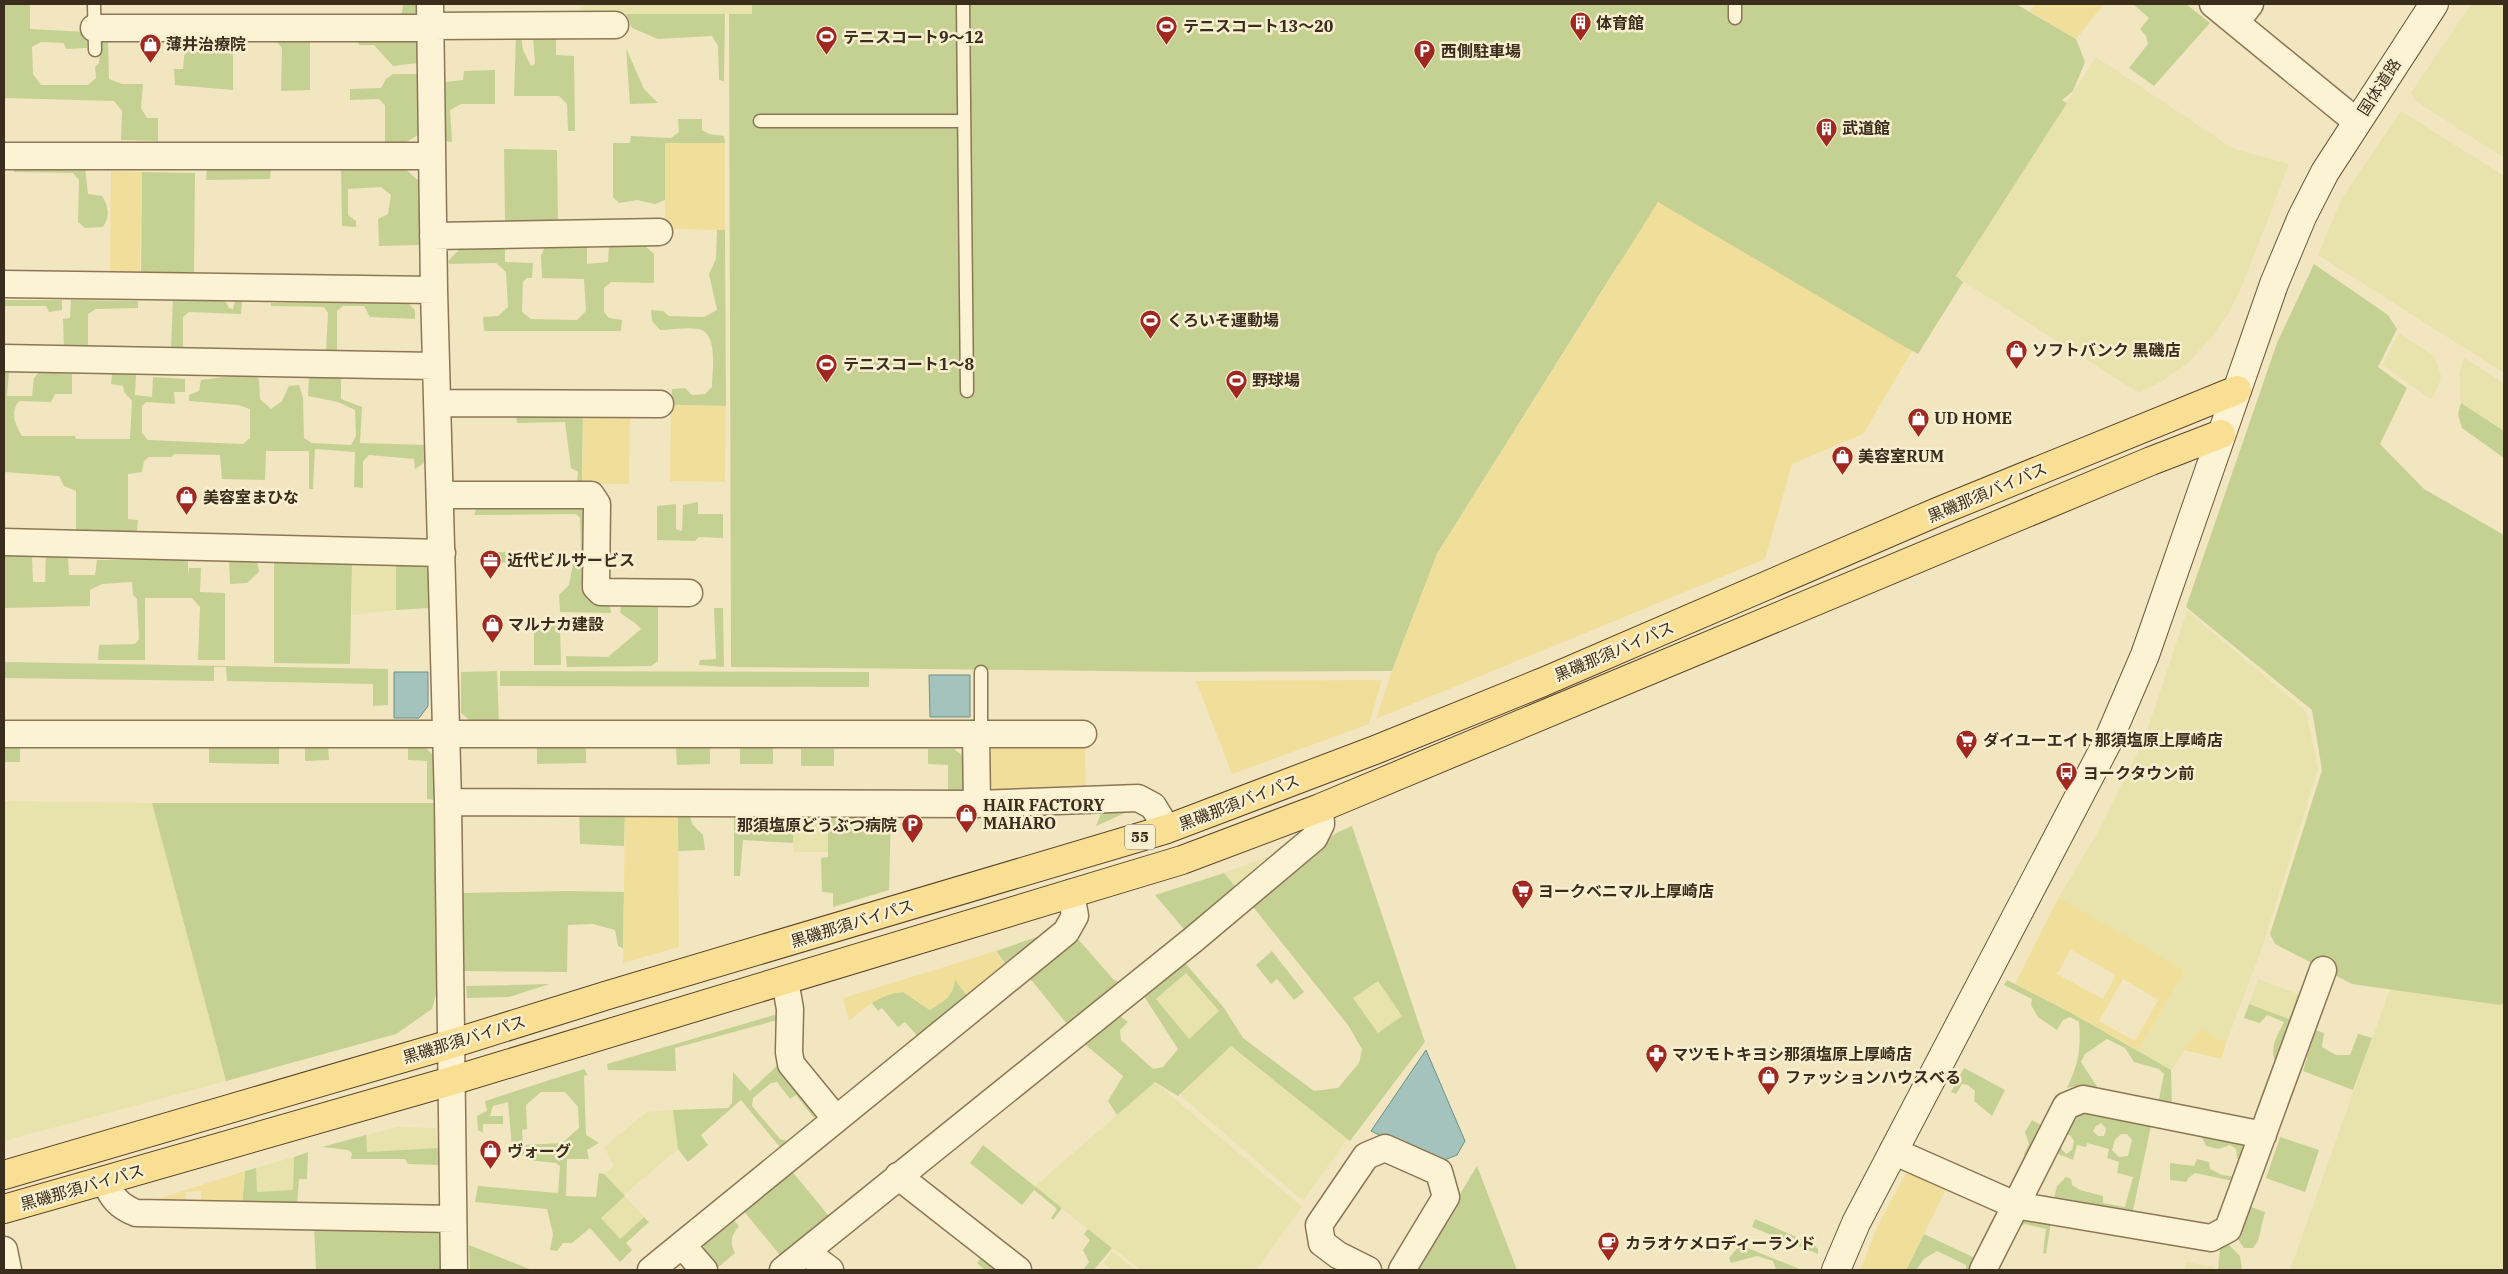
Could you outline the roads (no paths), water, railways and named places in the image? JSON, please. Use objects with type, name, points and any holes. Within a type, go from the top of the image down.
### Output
[{"type":"main road","name":"黒磯那須バイパス","points":[[4,1175],[451,1044],[608,995],[1167,829],[1375,750],[1535,685],[1947,508],[2237,390]]},
{"type":"main road","name":"黒磯那須バイパス","points":[[4,1209],[451,1081],[1182,860],[1320,808],[2151,460],[2221,434]]},
{"type":"street","points":[[2213,4],[2243,13],[2357,122]]},
{"type":"street","name":"国体道路","points":[[1836,1270],[1856,1223],[1893,1151],[2108,741],[2144,655],[2274,284],[2302,217],[2325,172],[2434,4]]},
{"type":"street","points":[[95,27],[431,19],[615,25]]},
{"type":"street","points":[[431,19],[432,236],[448,802],[454,1270]]},
{"type":"street","points":[[4,156],[431,156]]},
{"type":"street","points":[[432,236],[659,231]]},
{"type":"street","points":[[4,284],[434,290]]},
{"type":"street","points":[[4,358],[435,366]]},
{"type":"street","points":[[437,403],[660,404]]},
{"type":"street","points":[[440,495],[591,495],[597,504],[596,587],[601,592],[689,593]]},
{"type":"street","points":[[4,542],[442,554]]},
{"type":"street","points":[[4,734],[1083,734]]},
{"type":"street","points":[[977,804],[979,734]]},
{"type":"street","points":[[448,802],[977,804],[1138,798],[1153,806],[1167,829]]},
{"type":"street","points":[[783,1270],[1194,939],[1314,838],[1321,824],[1320,808]]},
{"type":"street","points":[[651,1270],[1066,932],[1075,916],[1071,893]]},
{"type":"street","points":[[1893,1151],[2015,1205],[2211,1238],[2228,1229],[2323,970]]},
{"type":"street","points":[[785,980],[790,1009],[789,1052],[791,1064],[836,1119]]},
{"type":"street","points":[[1983,1270],[2066,1106],[2083,1099],[2263,1135]]},
{"type":"street","points":[[1368,1270],[1333,1263],[1322,1243],[1319,1224],[1366,1156],[1385,1148],[1438,1172],[1446,1198],[1402,1270]]},
{"type":"street","points":[[898,1176],[1018,1270]]},
{"type":"street","points":[[104,1180],[114,1200],[122,1207],[136,1213],[454,1219]]},
{"type":"street","points":[[682,1245],[704,1270]]},
{"type":"street","points":[[4,1250],[8,1270]]},
{"type":"street","points":[[806,1252],[830,1270]]},
{"type":"lane","points":[[963,4],[967,391]]},
{"type":"lane","points":[[1735,4],[1735,18]]},
{"type":"lane","points":[[760,121],[964,121]]},
{"type":"lane","points":[[979,734],[981,672]]},
{"type":"water","points":[[394,672],[428,672],[428,706],[419,718],[394,718]]},
{"type":"water","points":[[929,675],[970,675],[970,717],[930,717]]},
{"type":"water","points":[[1426,1050],[1465,1141],[1457,1155],[1437,1163],[1371,1131]]},
{"type":"place","name":"体育館","points":[[1580,42]]},
{"type":"place","name":"テニスコート13～20","points":[[1167,45]]},
{"type":"place","name":"テニスコート9～12","points":[[827,56]]},
{"type":"place","name":"薄井治療院","points":[[150,63]]},
{"type":"place","name":"西側駐車場","points":[[1425,70]]},
{"type":"place","name":"武道館","points":[[1826,147]]},
{"type":"place","name":"くろいそ運動場","points":[[1151,339]]},
{"type":"place","name":"ソフトバンク 黒磯店","points":[[2016,369]]},
{"type":"place","name":"テニスコート1～8","points":[[827,383]]},
{"type":"place","name":"野球場","points":[[1236,399]]},
{"type":"place","name":"UD HOME","points":[[1918,437]]},
{"type":"place","name":"美容室RUM","points":[[1842,475]]},
{"type":"place","name":"美容室まひな","points":[[187,516]]},
{"type":"place","name":"近代ビルサービス","points":[[491,579]]},
{"type":"place","name":"マルナカ建設","points":[[492,643]]},
{"type":"place","name":"ダイユーエイト那須塩原上厚崎店","points":[[1967,759]]},
{"type":"place","name":"ヨークタウン前","points":[[2067,792]]},
{"type":"place","name":"HAIR FACTORY MAHARO","points":[[967,833]]},
{"type":"place","name":"那須塩原どうぶつ病院","points":[[913,844]]},
{"type":"place","name":"ヨークベニマル上厚崎店","points":[[1522,910]]},
{"type":"place","name":"マツモトキヨシ那須塩原上厚崎店","points":[[1656,1073]]},
{"type":"place","name":"ファッションハウスべる","points":[[1769,1096]]},
{"type":"place","name":"ヴォーグ","points":[[491,1170]]},
{"type":"place","name":"カラオケメロディーランド","points":[[1609,1262]]}]
